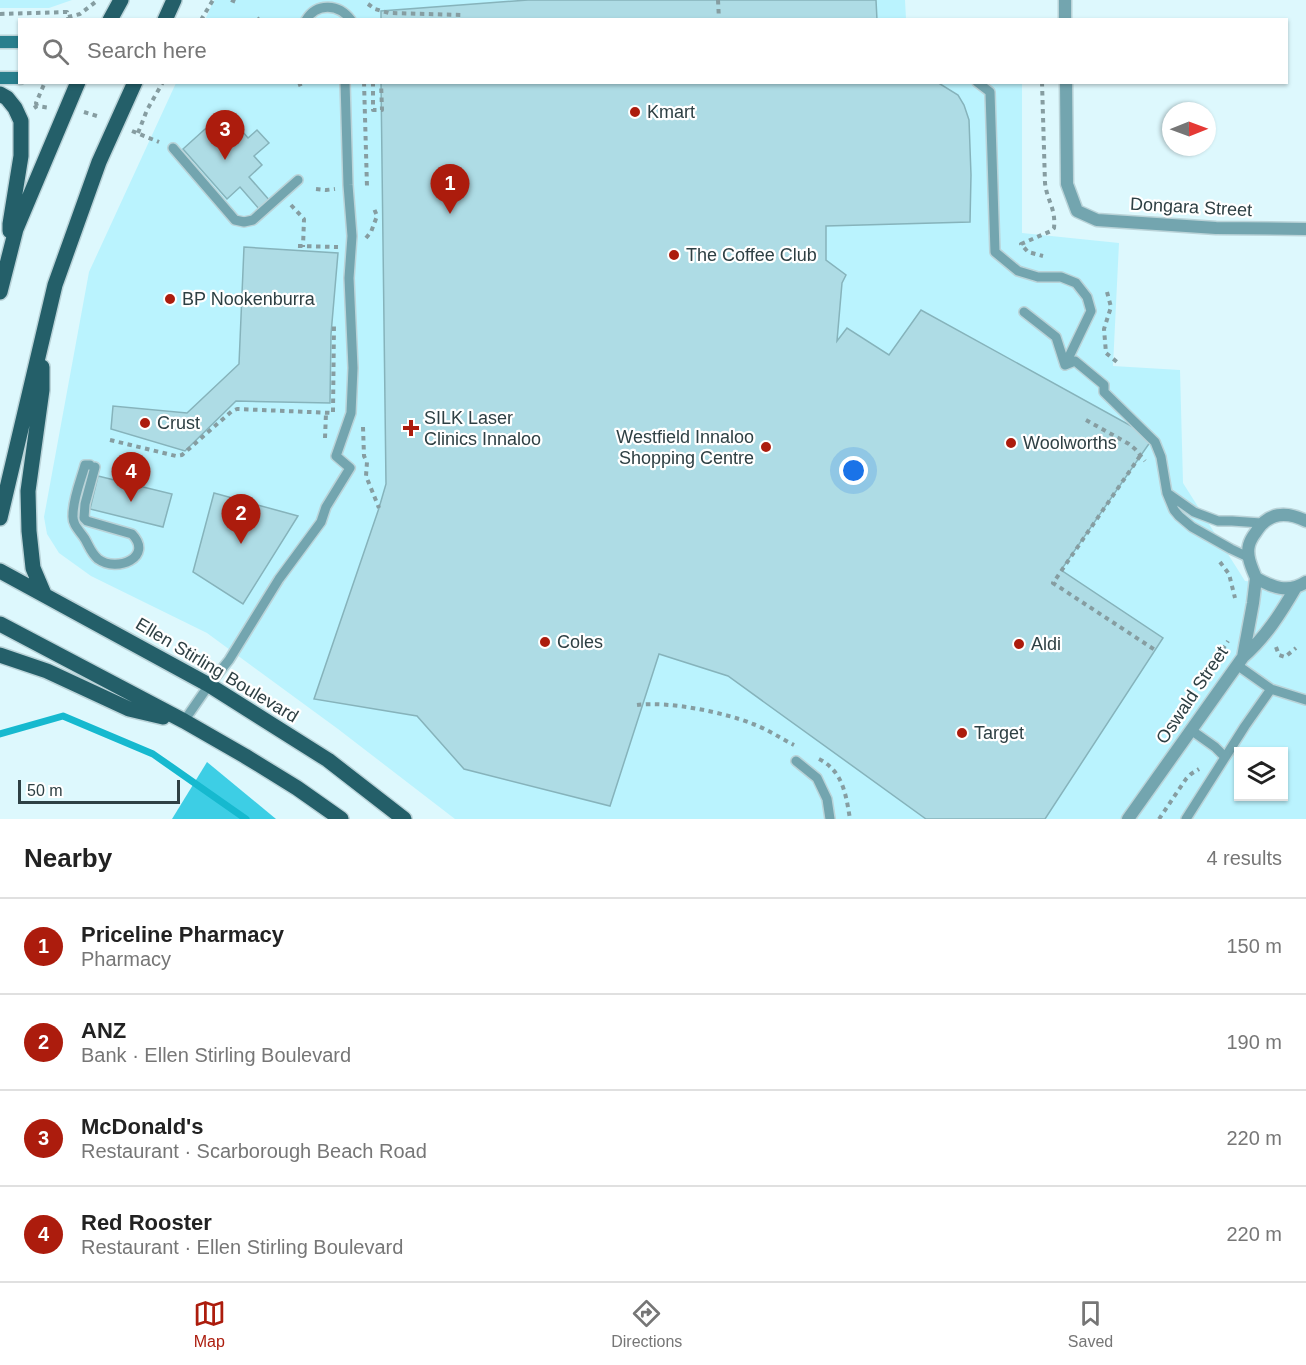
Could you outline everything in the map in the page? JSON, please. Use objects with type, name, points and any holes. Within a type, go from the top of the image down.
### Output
[{"type":"main road","points":[[112,18],[121,0]]},
{"type":"main road","points":[[166,18],[174,0]]},
{"type":"main road","points":[[0,42],[18,42]]},
{"type":"main road","points":[[0,78],[18,78]]},
{"type":"main road","points":[[0,292],[20,219],[77,84]]},
{"type":"main road","points":[[0,518],[55,285],[99,162],[134,84]]},
{"type":"main road","points":[[0,94],[7,98],[15,108],[21,121],[21,156],[10,224],[10,249]]},
{"type":"main road","points":[[42,343],[42,390],[28,491],[33,568],[44,594]]},
{"type":"main road","name":"Ellen Stirling Boulevard","points":[[0,571],[209,685],[328,760],[404,819]]},
{"type":"main road","points":[[0,624],[245,756],[341,819]]},
{"type":"main road","points":[[0,655],[47,671],[129,709],[184,722]]},
{"type":"street","points":[[1065,0],[1065,18]]},
{"type":"street","name":"Dongara Street","points":[[1066,84],[1067,184],[1077,211],[1097,220],[1216,228],[1306,229]]},
{"type":"street","points":[[1301,585],[1290,589],[1279,589],[1256,578],[1248,557],[1249,544],[1261,523],[1272,517],[1284,514],[1306,521]]},
{"type":"street","name":"Oswald Street","points":[[1128,819],[1240,661],[1256,578]]},
{"type":"street","points":[[1240,661],[1255,647],[1301,585]]},
{"type":"lane","points":[[308,18],[313,11],[339,4],[349,18]]},
{"type":"lane","points":[[184,722],[229,660],[279,579],[321,522],[326,507],[350,468],[336,456],[351,412],[353,368],[350,278],[352,236],[345,84]]},
{"type":"lane","points":[[980,84],[990,92],[995,252],[1018,271],[1038,277],[1061,277],[1076,283],[1087,297],[1091,311],[1065,365]]},
{"type":"lane","points":[[173,148],[235,220],[244,222],[253,220],[298,180]]},
{"type":"lane","points":[[1024,312],[1056,338],[1065,365]]},
{"type":"lane","points":[[1065,365],[1075,361],[1104,385],[1104,392],[1155,442],[1161,457],[1167,493],[1179,516],[1192,527],[1248,557]]},
{"type":"lane","points":[[85,465],[92,466],[84,518],[87,521],[132,534],[136,538],[138,553],[124,564],[107,563],[97,558],[74,525],[72,518],[75,501],[85,465]]},
{"type":"lane","points":[[1167,493],[1194,512],[1218,521],[1261,523]]},
{"type":"lane","points":[[1240,661],[1271,689],[1306,700]]},
{"type":"lane","points":[[1186,819],[1271,689]]},
{"type":"lane","points":[[1191,730],[1225,757]]},
{"type":"lane","points":[[796,761],[818,778],[827,799],[830,819]]},
{"type":"path","points":[[0,14],[67,12],[68,18],[80,14],[98,0]]},
{"type":"path","points":[[202,18],[213,0]]},
{"type":"path","points":[[718,0],[719,18]]},
{"type":"path","points":[[368,4],[375,9],[389,13],[463,15]]},
{"type":"path","points":[[44,84],[36,103],[37,106],[87,112],[159,142]]},
{"type":"path","points":[[138,133],[147,110],[162,84]]},
{"type":"path","points":[[300,84],[302,90]]},
{"type":"path","points":[[364,84],[367,186]]},
{"type":"path","points":[[373,84],[373,110],[382,110],[381,84]]},
{"type":"path","points":[[1042,84],[1045,183],[1054,212],[1054,228],[1021,244],[1028,252],[1043,256]]},
{"type":"path","points":[[316,189],[336,189],[340,184]]},
{"type":"path","points":[[287,202],[304,219],[300,247],[338,247]]},
{"type":"path","points":[[1107,292],[1111,307],[1104,329],[1104,342],[1106,353],[1117,362]]},
{"type":"path","points":[[110,440],[176,456],[182,455],[237,409],[333,413]]},
{"type":"path","points":[[325,439],[326,413]]},
{"type":"path","points":[[1086,420],[1129,444],[1145,461]]},
{"type":"path","points":[[1140,456],[1053,583],[1155,650]]},
{"type":"path","points":[[366,476],[379,508]]},
{"type":"path","points":[[1216,557],[1229,574],[1237,606]]},
{"type":"path","points":[[1201,684],[1229,640],[1231,632]]},
{"type":"path","points":[[1279,655],[1285,657],[1296,648]]},
{"type":"path","points":[[637,705],[670,705],[723,714],[753,724],[801,749]]},
{"type":"path","points":[[811,754],[830,764],[840,778],[847,798],[850,819]]},
{"type":"path","points":[[1159,819],[1186,779],[1200,769]]},
{"type":"shaded area","points":[[0,0],[72,0],[49,8],[0,8]]},
{"type":"shaded area","points":[[214,0],[905,0],[906,18],[206,18]]},
{"type":"shaded area","points":[[176,84],[1022,84],[1022,233],[1119,243],[1113,366],[1180,370],[1183,483],[1245,581],[1306,586],[1306,819],[455,819],[338,729],[207,633],[91,576],[59,553],[47,534],[44,517],[89,272]]},
{"type":"shaded area","points":[[207,762],[276,819],[172,819]]},
{"type":"building","points":[[528,0],[876,0],[877,18],[381,18],[381,11]]},
{"type":"building","name":"Westfield Innaloo Shopping Centre","points":[[381,84],[940,84],[958,95],[969,120],[970,222],[826,226],[826,260],[846,275],[842,283],[837,341],[847,328],[889,355],[921,310],[1153,438],[1061,570],[1163,638],[1045,819],[926,819],[728,676],[659,654],[610,806],[464,769],[417,716],[314,699],[386,484]]},
{"type":"building","points":[[225,111],[248,138],[257,130],[269,143],[254,156],[262,165],[249,177],[270,201],[260,210],[240,187],[227,199],[183,149]]},
{"type":"building","points":[[244,247],[338,253],[331,334],[330,403],[236,401],[185,451],[111,429],[113,406],[187,413],[239,364]]},
{"type":"building","points":[[98,476],[172,494],[163,527],[90,509]]},
{"type":"building","points":[[214,493],[298,516],[243,604],[193,572]]},
{"type":"waterway","points":[[0,734],[63,716],[153,754],[246,819]]},
{"type":"place","name":"Kmart","points":[[635,112]]},
{"type":"place","name":"McDonald's","points":[[225,160]]},
{"type":"place","name":"Priceline Pharmacy","points":[[450,214]]},
{"type":"place","name":"The Coffee Club","points":[[674,255]]},
{"type":"place","name":"BP Nookenburra","points":[[170,299]]},
{"type":"place","name":"Crust","points":[[145,423]]},
{"type":"place","name":"SILK Laser Clinics Innaloo","points":[[411,428]]},
{"type":"place","name":"Woolworths","points":[[1011,443]]},
{"type":"place","name":"Westfield Innaloo Shopping Centre","points":[[766,447]]},
{"type":"place","name":"Red Rooster","points":[[131,502]]},
{"type":"place","name":"ANZ","points":[[241,544]]},
{"type":"place","name":"Coles","points":[[545,642]]},
{"type":"place","name":"Aldi","points":[[1019,644]]},
{"type":"place","name":"Target","points":[[962,733]]}]
